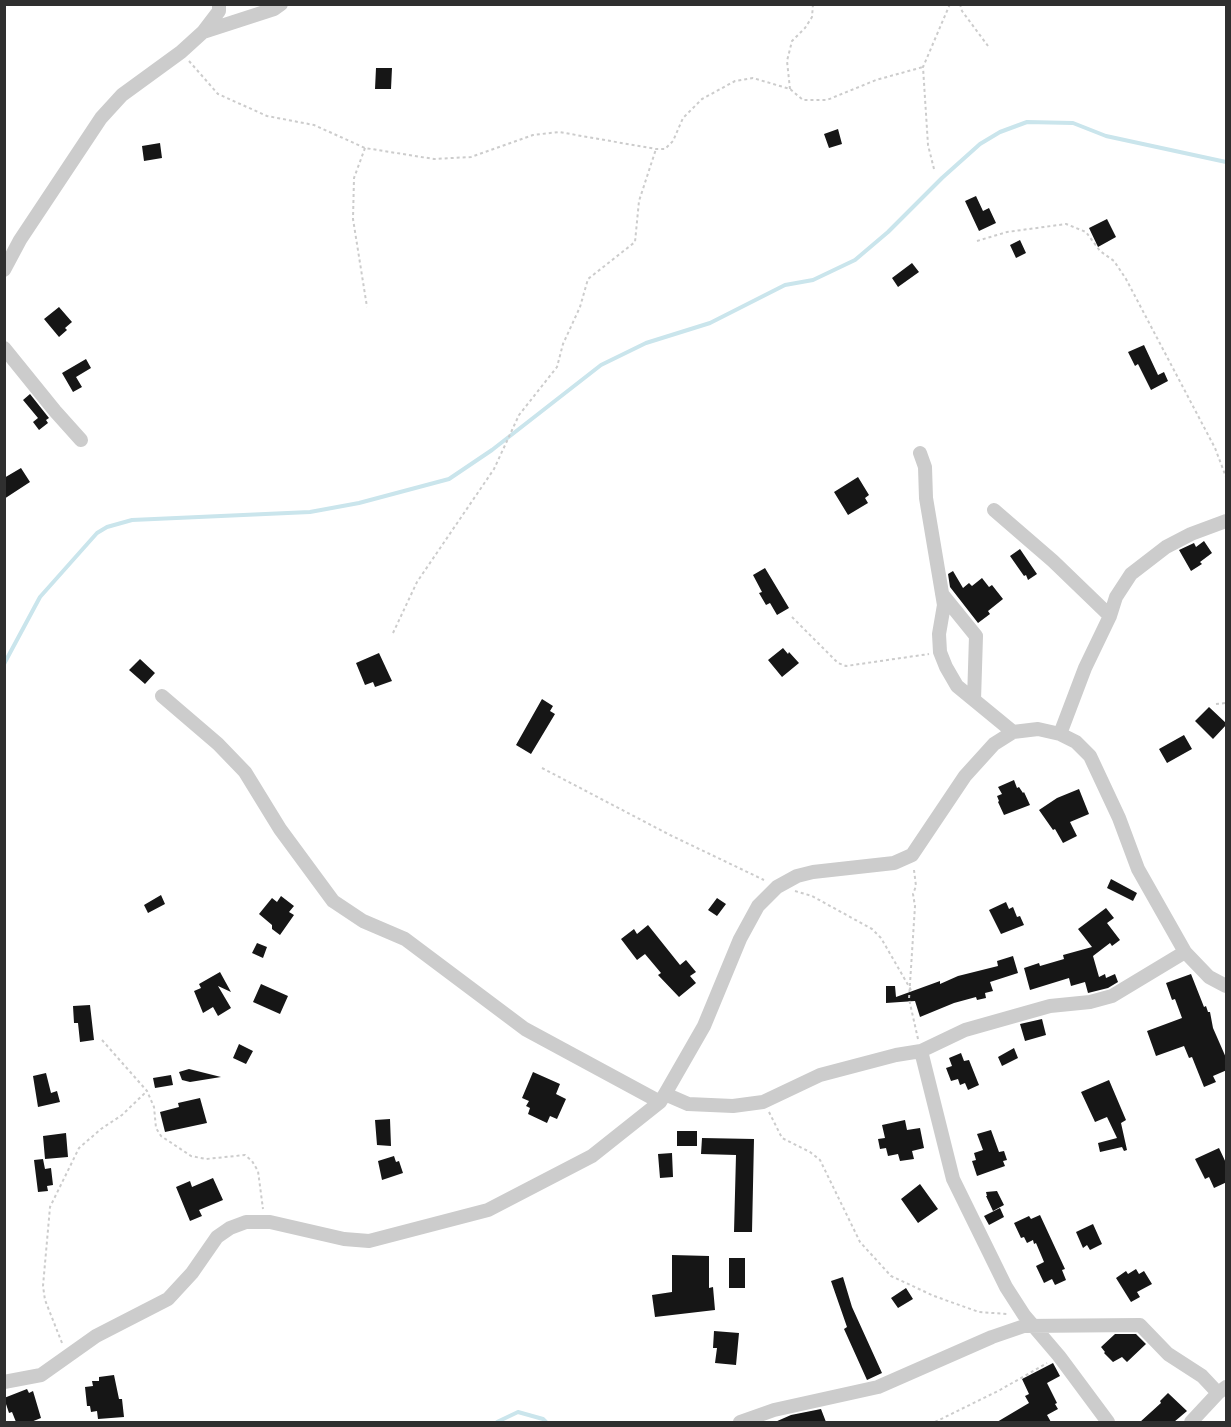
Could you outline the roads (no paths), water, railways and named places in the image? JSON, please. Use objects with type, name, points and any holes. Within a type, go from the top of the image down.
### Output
[{"type":"street","points":[[4,270],[20,240],[101,118],[122,95],[181,52],[203,32],[219,10],[219,4]]},
{"type":"street","points":[[203,32],[274,9],[281,4]]},
{"type":"street","points":[[4,247],[20,240]]},
{"type":"street","points":[[4,348],[81,440]]},
{"type":"street","points":[[920,453],[925,467],[926,498],[944,605],[939,634],[940,652],[957,686],[1013,732]]},
{"type":"street","points":[[994,510],[1053,561],[1110,616]]},
{"type":"street","points":[[1060,734],[1085,668],[1110,616],[1116,597],[1131,574],[1166,547],[1191,534],[1227,521]]},
{"type":"street","points":[[942,594],[976,636],[974,700]]},
{"type":"street","points":[[162,696],[218,744],[245,772],[280,829],[333,901],[363,921],[405,939],[525,1029],[662,1098],[688,1104],[733,1106],[763,1102],[820,1075],[921,1051],[965,1030],[1050,1006],[1090,1002],[1112,996],[1185,952]]},
{"type":"street","points":[[4,1382],[41,1375],[96,1336],[168,1299],[192,1273],[217,1237],[230,1228],[246,1222],[270,1222],[344,1239],[369,1240],[488,1210],[592,1156],[662,1098],[704,1026],[740,939],[758,906],[777,887],[797,876],[813,872],[894,863],[912,855],[964,776],[994,744],[1013,732],[1038,729],[1060,734],[1076,742],[1090,756],[1119,818],[1138,869],[1185,952],[1209,977],[1227,986]]},
{"type":"street","points":[[921,1051],[952,1179],[1006,1287],[1024,1315],[1059,1356],[1108,1422]]},
{"type":"street","points":[[741,1422],[774,1410],[878,1388],[992,1337],[1024,1326],[1140,1325],[1168,1354],[1222,1390],[1191,1422]]},
{"type":"waterway","points":[[4,664],[40,597],[97,533],[107,527],[132,520],[310,512],[359,503],[449,479],[492,450],[601,365],[646,343],[710,323],[785,285],[813,280],[855,260],[888,232],[980,144],[1000,132],[1027,122],[1073,123],[1106,136],[1226,162]]},
{"type":"waterway","points":[[497,1422],[518,1412],[543,1419],[546,1422]]}]
